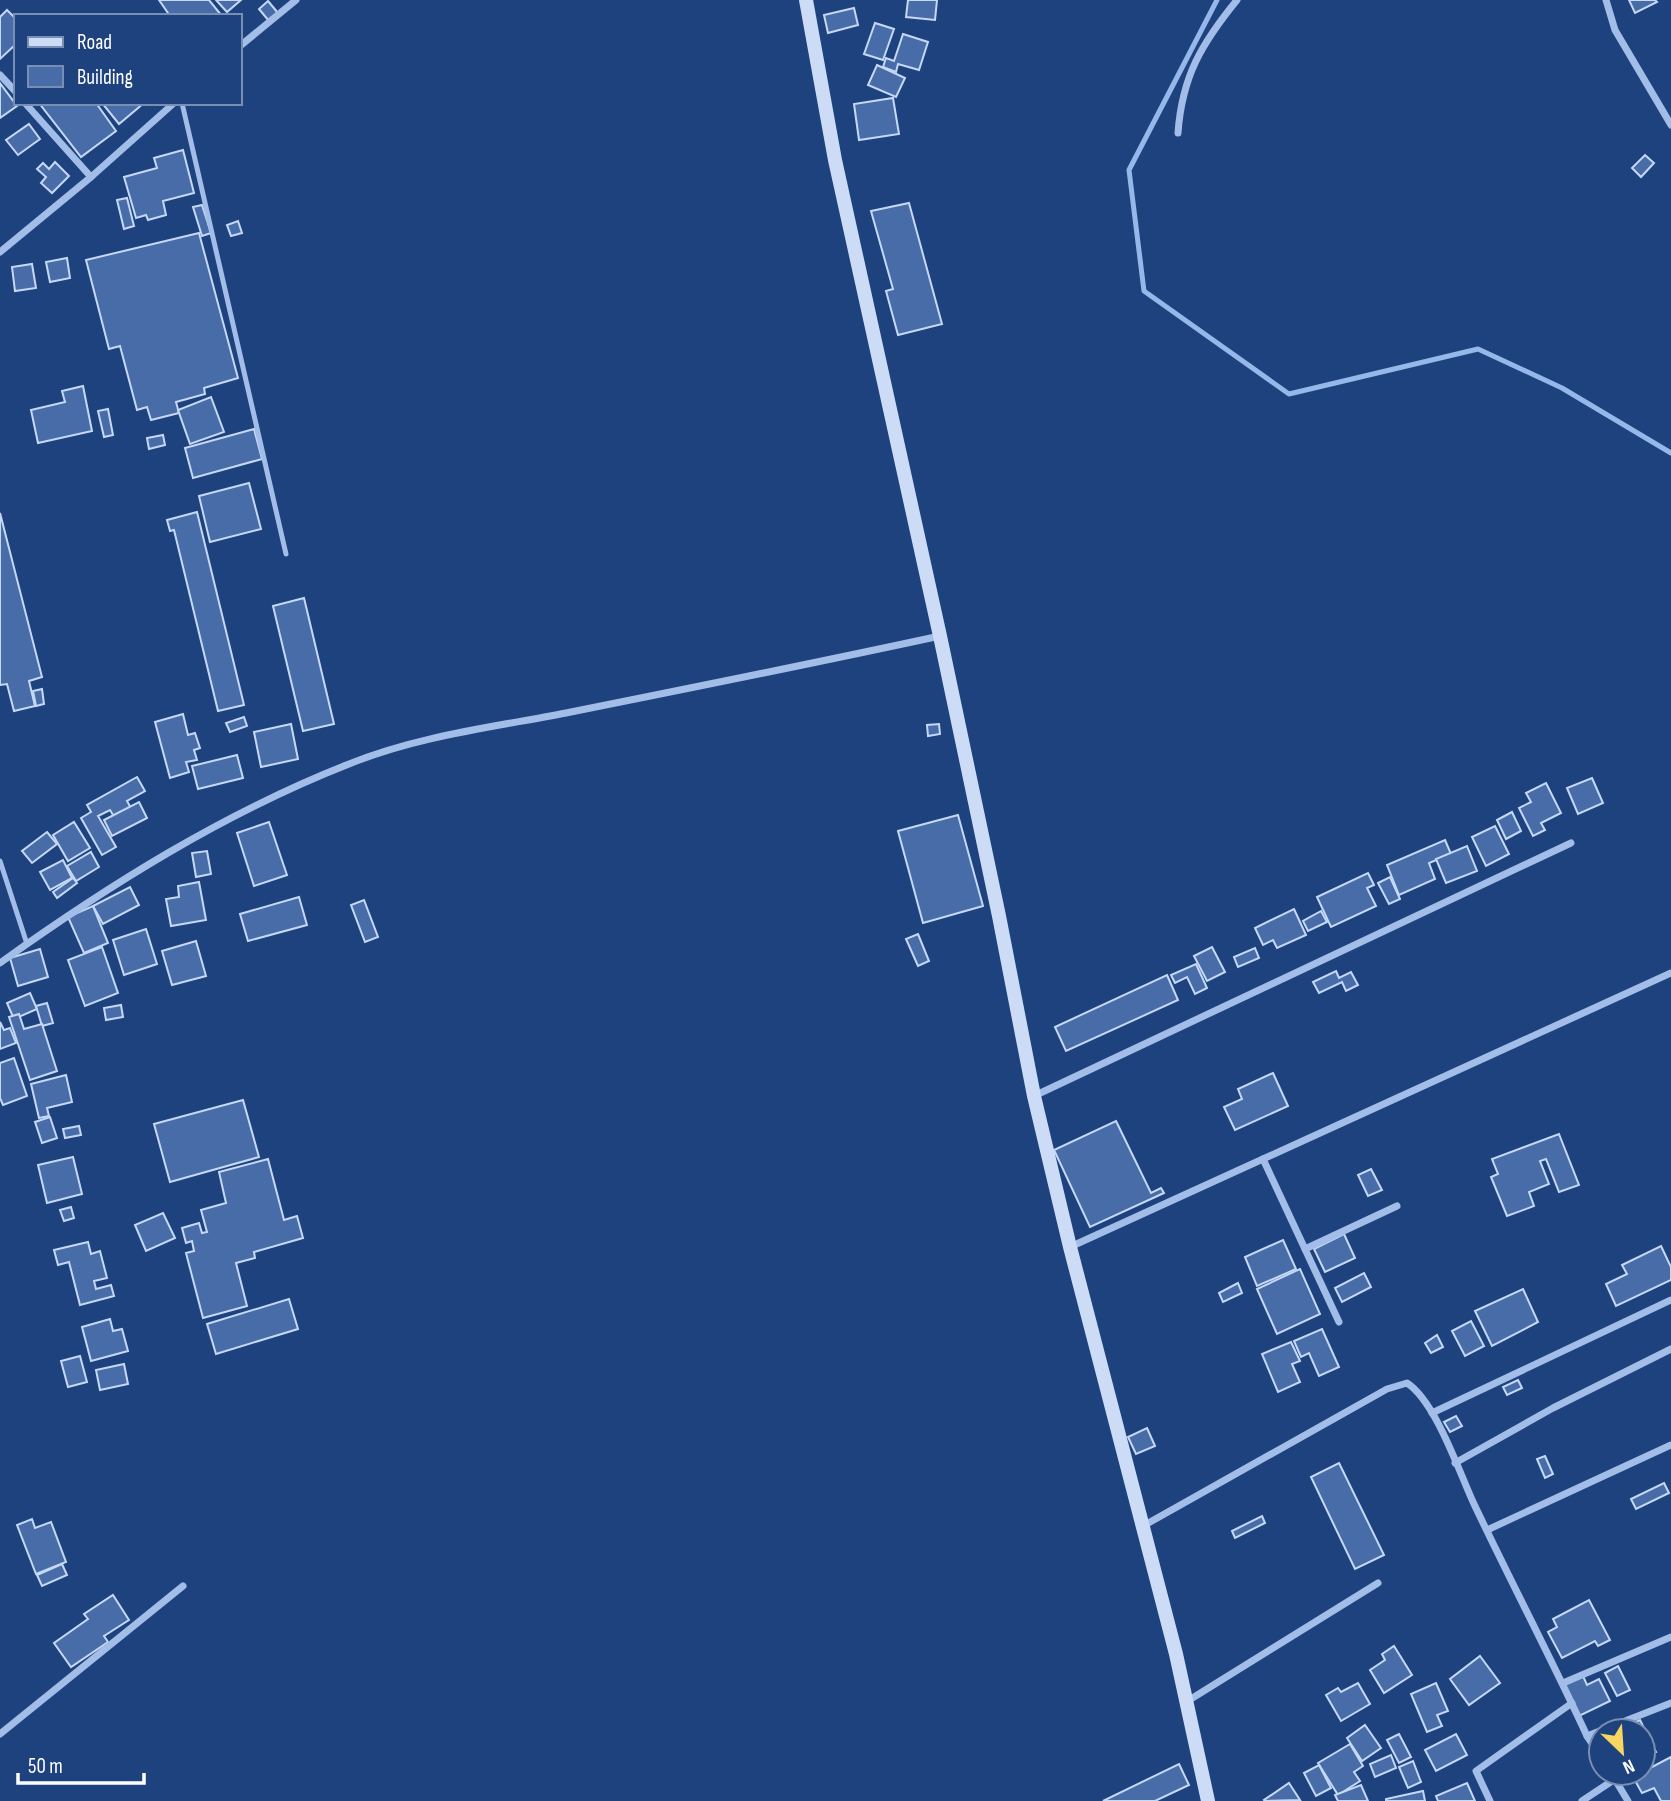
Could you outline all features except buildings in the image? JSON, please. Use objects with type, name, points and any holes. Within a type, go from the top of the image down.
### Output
[{"type":"street","points":[[242,44],[296,0]]},
{"type":"street","points":[[806,0],[835,160],[940,636],[1034,1096],[1070,1247],[1177,1654],[1208,1801]]},
{"type":"street","points":[[1178,133],[1180,105],[1189,74],[1214,29],[1237,0]]},
{"type":"street","points":[[1606,0],[1615,30],[1671,125]]},
{"type":"street","points":[[0,75],[14,90]]},
{"type":"street","points":[[27,105],[91,177]]},
{"type":"street","points":[[0,252],[91,177],[172,105]]},
{"type":"street","points":[[0,963],[124,878],[233,817],[351,763],[415,743],[940,636]]},
{"type":"street","points":[[1034,1096],[1571,843]]},
{"type":"street","points":[[1070,1247],[1671,973]]},
{"type":"street","points":[[1263,1159],[1339,1322]]},
{"type":"street","points":[[1305,1249],[1397,1206]]},
{"type":"street","points":[[1432,1413],[1671,1300]]},
{"type":"street","points":[[1455,1463],[1553,1408],[1671,1349]]},
{"type":"street","points":[[1143,1526],[1387,1390],[1408,1383],[1419,1391],[1432,1413],[1587,1736]]},
{"type":"street","points":[[1487,1530],[1671,1445]]},
{"type":"street","points":[[1186,1702],[1378,1583]]},
{"type":"street","points":[[0,1734],[183,1586]]},
{"type":"street","points":[[1563,1683],[1671,1637]]},
{"type":"street","points":[[1490,1801],[1476,1771],[1572,1703]]},
{"type":"street","points":[[1635,1717],[1671,1703]]},
{"type":"street","points":[[1581,1801],[1599,1787]]},
{"type":"lane","points":[[182,105],[286,554]]},
{"type":"lane","points":[[0,861],[27,944]]},
{"type":"waterway","points":[[1217,0],[1129,170],[1144,291],[1289,394],[1478,349],[1562,388],[1671,453]]}]
